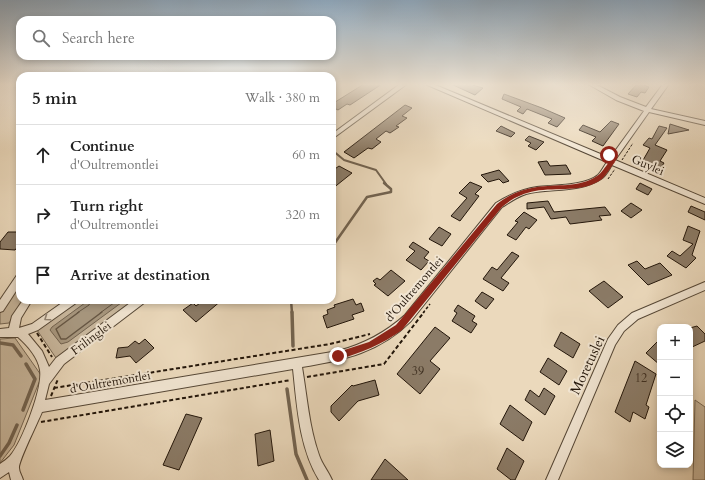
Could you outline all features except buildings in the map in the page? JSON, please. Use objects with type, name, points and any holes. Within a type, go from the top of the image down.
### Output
[{"type":"street","points":[[336,134],[374,106]]},
{"type":"street","name":"Guylei","points":[[481,106],[705,201]]},
{"type":"street","points":[[638,106],[705,124]]},
{"type":"street","name":"d'Oultremontlei","points":[[38,407],[297,364],[355,352],[385,338],[408,318],[499,205],[526,191],[573,186],[592,182],[600,177],[616,163],[650,106]]},
{"type":"street","points":[[0,308],[16,284]]},
{"type":"street","name":"Moretuslei","points":[[552,480],[611,342],[621,328],[635,316],[705,286]]},
{"type":"street","points":[[25,304],[14,322],[13,327],[17,332],[28,339],[37,351],[46,372],[46,380]]},
{"type":"street","points":[[0,333],[17,332],[35,327],[67,304]]},
{"type":"street","name":"Frilinglei","points":[[0,472],[14,460],[38,407],[46,380],[60,361],[136,304]]},
{"type":"street","points":[[297,364],[311,451],[321,474],[326,480]]},
{"type":"street","points":[[14,460],[13,468],[17,480]]},
{"type":"path","points":[[604,182],[609,178],[616,163],[633,142]]},
{"type":"path","points":[[41,422],[384,364],[433,301]]},
{"type":"path","points":[[54,388],[330,344],[363,337],[374,332]]},
{"type":"shaded area","points":[[16,288],[16,304],[21,304],[9,323],[0,324],[0,313]]},
{"type":"shaded area","points":[[73,304],[130,304],[56,358],[37,330]]},
{"type":"shaded area","points":[[15,338],[41,375],[14,445],[0,463],[0,339]]},
{"type":"shaded area","points":[[695,400],[705,407],[705,480],[693,480]]},
{"type":"water","points":[[84,304],[120,304],[68,342],[61,344],[50,330]]},
{"type":"waterway","points":[[336,153],[344,160],[376,170],[386,184]]},
{"type":"waterway","points":[[336,241],[367,197],[391,192],[391,189],[384,183]]},
{"type":"waterway","points":[[291,304],[292,313]]},
{"type":"waterway","points":[[292,312],[293,346]]},
{"type":"waterway","points":[[0,343],[13,345],[21,356]]},
{"type":"waterway","points":[[23,410],[35,379],[26,364]]},
{"type":"waterway","points":[[287,389],[296,454],[307,480]]},
{"type":"waterway","points":[[0,456],[9,443],[17,425]]},
{"type":"route","points":[[338,356],[355,352],[371,345],[385,338],[399,327],[431,290],[499,205],[515,195],[526,191],[573,186],[592,182],[605,172],[612,162],[606,159],[609,155]]}]
